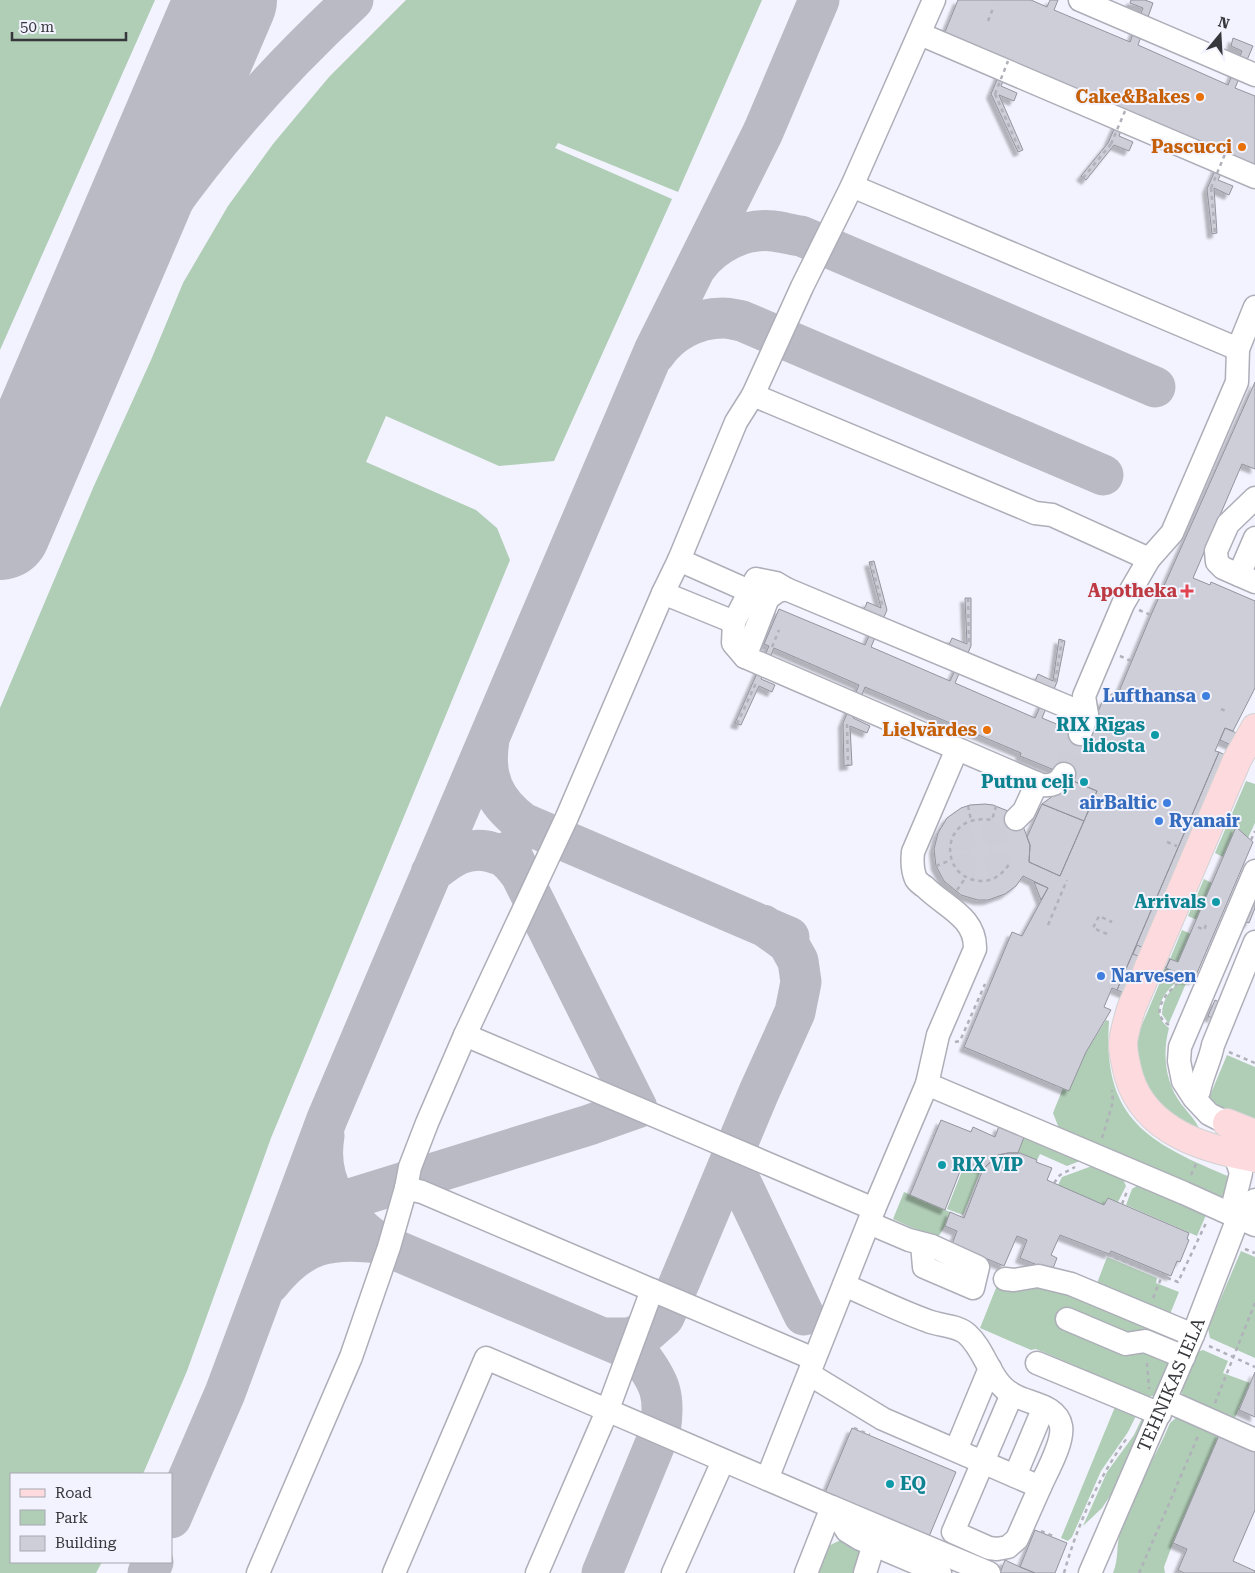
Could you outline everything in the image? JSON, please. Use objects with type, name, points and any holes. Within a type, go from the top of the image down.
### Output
[{"type":"main road","points":[[1248,1151],[1204,1146],[1178,1135],[1152,1116],[1138,1098],[1130,1082],[1124,1061],[1123,1042],[1131,1010],[1238,760],[1255,728]]},
{"type":"main road","points":[[1218,1118],[1255,1134]]},
{"type":"lane","points":[[258,1573],[350,1357],[389,1247],[410,1167],[427,1123],[465,1035],[567,817],[663,593],[680,560],[736,422],[753,395],[802,287],[852,186],[934,0]]},
{"type":"lane","points":[[1080,0],[1255,75]]},
{"type":"lane","points":[[920,34],[1255,177]]},
{"type":"lane","points":[[852,186],[1238,349]]},
{"type":"lane","points":[[1064,774],[1056,783],[1049,785],[1037,783],[745,656],[733,643],[734,622],[756,579],[776,583],[1084,725],[1084,696],[1123,604],[1149,559],[1172,533],[1237,382],[1238,349],[1255,307]]},
{"type":"lane","points":[[753,395],[1035,513],[1052,515],[1149,559]]},
{"type":"lane","points":[[1255,498],[1228,524],[1216,552],[1217,562],[1223,568],[1247,578],[1255,538]]},
{"type":"lane","points":[[680,560],[749,591]]},
{"type":"lane","points":[[745,656],[768,598],[778,591],[786,589]]},
{"type":"lane","points":[[663,593],[734,622]]},
{"type":"lane","points":[[766,1479],[927,1084],[938,1035],[975,949],[975,939],[967,922],[917,880],[912,866],[913,852],[957,749]]},
{"type":"lane","points":[[1016,819],[1024,812],[1037,783]]},
{"type":"lane","points":[[1218,1118],[1194,1098],[1183,1081],[1179,1062],[1180,1047],[1255,871]]},
{"type":"lane","points":[[1218,1118],[1199,1092],[1210,1081],[1218,1060],[1213,1045],[1255,942]]},
{"type":"lane","points":[[465,1035],[872,1216],[922,1244]]},
{"type":"lane","points":[[927,1084],[1247,1221]]},
{"type":"lane","points":[[1247,1221],[1234,1201],[1248,1151]]},
{"type":"lane","points":[[406,1188],[422,1192],[652,1290],[812,1366],[883,1418],[1040,1486]]},
{"type":"lane","name":"TEHNIKAS IELA","points":[[1090,1573],[1193,1335],[1255,1200]]},
{"type":"lane","points":[[1005,1279],[1014,1280],[1038,1276],[1071,1284],[1193,1335]]},
{"type":"lane","points":[[844,1285],[930,1322],[966,1332],[975,1343],[1000,1385],[1012,1394],[1051,1410],[1059,1418],[1062,1428],[1061,1439],[1016,1539],[1008,1548],[989,1548],[953,1532]]},
{"type":"lane","points":[[537,1573],[608,1409],[652,1290]]},
{"type":"lane","points":[[1067,1319],[1126,1344],[1145,1341],[1184,1357]]},
{"type":"lane","points":[[394,1573],[486,1358],[832,1507],[942,1563]]},
{"type":"lane","points":[[1037,1363],[1162,1407],[1205,1418],[1255,1440]]},
{"type":"lane","points":[[956,1450],[990,1368]]},
{"type":"lane","points":[[942,1563],[953,1532],[1012,1394]]},
{"type":"lane","points":[[1016,1476],[1044,1407]]},
{"type":"lane","points":[[673,1573],[723,1461]]},
{"type":"lane","points":[[832,1507],[847,1531],[874,1544],[942,1563],[989,1573]]},
{"type":"lane","points":[[806,1573],[832,1507]]},
{"type":"lane","points":[[865,1573],[874,1544]]},
{"type":"path","points":[[988,21],[994,6]]},
{"type":"path","points":[[1008,62],[995,94],[1020,151]]},
{"type":"path","points":[[1083,178],[1111,144],[1125,111]]},
{"type":"path","points":[[1215,234],[1211,188],[1225,154]]},
{"type":"path","points":[[871,562],[883,608]]},
{"type":"path","points":[[968,598],[969,645]]},
{"type":"path","points":[[1135,609],[1151,615]]},
{"type":"path","points":[[772,647],[779,630]]},
{"type":"path","points":[[1055,682],[1062,640]]},
{"type":"path","points":[[1116,655],[1132,661]]},
{"type":"path","points":[[738,724],[756,683]]},
{"type":"path","points":[[1222,709],[1228,712]]},
{"type":"path","points":[[847,724],[848,765]]},
{"type":"path","points":[[968,806],[971,820]]},
{"type":"path","points":[[996,806],[992,820],[981,818],[971,820],[954,832],[950,842],[950,852],[958,871],[966,878],[976,881],[986,881],[1000,875],[1010,863]]},
{"type":"path","points":[[1251,840],[1255,830]]},
{"type":"path","points":[[1167,842],[1179,846]]},
{"type":"path","points":[[936,866],[952,860]]},
{"type":"path","points":[[957,892],[966,878]]},
{"type":"path","points":[[1048,925],[1067,880]]},
{"type":"path","points":[[1107,934],[1093,928],[1098,916],[1112,922]]},
{"type":"path","points":[[1198,927],[1204,930],[1206,925]]},
{"type":"path","points":[[1172,1026],[1165,1023],[1160,1016],[1164,997],[1174,984],[1194,973]]},
{"type":"path","points":[[1111,1093],[1113,1102],[1102,1138],[1115,1164]]},
{"type":"path","points":[[1054,1183],[1060,1174],[1077,1166]]},
{"type":"path","points":[[1122,1204],[1128,1188]]},
{"type":"path","points":[[1085,1246],[1178,1282],[1206,1221]]},
{"type":"path","points":[[1241,1247],[1255,1253]]},
{"type":"path","points":[[1146,1316],[1162,1276]]},
{"type":"path","points":[[1139,1573],[1205,1418],[1212,1411],[1255,1303]]},
{"type":"path","points":[[1193,1335],[1207,1345],[1255,1368]]},
{"type":"path","points":[[854,1428],[872,1435]]},
{"type":"path","points":[[1064,1573],[1070,1549],[1099,1482],[1108,1465],[1129,1436]]},
{"type":"green space","points":[[0,0],[155,0],[0,350]]},
{"type":"green space","points":[[406,0],[762,0],[678,192],[558,143],[555,148],[672,199],[554,461],[499,466],[386,416],[366,462],[476,510],[497,528],[510,560],[271,1138],[187,1371],[143,1473],[10,1473],[10,1563],[101,1563],[96,1573],[0,1573],[0,708],[93,488],[151,360],[183,283],[228,206],[273,144],[329,77]]},
{"type":"green space","points":[[1246,781],[1255,784],[1255,823],[1248,838],[1236,827],[1223,857],[1215,853]]},
{"type":"green space","points":[[1204,879],[1212,883],[1197,920],[1188,916]]},
{"type":"green space","points":[[1182,930],[1191,934],[1178,962],[1170,959]]},
{"type":"green space","points":[[1166,968],[1175,972],[1172,977],[1180,979],[1164,995],[1159,1009],[1163,1022],[1169,1028],[1166,1068],[1176,1096],[1196,1122],[1201,1134],[1157,1105],[1139,1069],[1136,1039]]},
{"type":"green space","points":[[1183,980],[1187,981],[1168,1023],[1162,1014],[1165,999],[1171,990]]},
{"type":"green space","points":[[1106,1020],[1109,1021],[1109,1055],[1114,1082],[1123,1105],[1136,1123],[1154,1139],[1201,1165],[1230,1177],[1228,1192],[1220,1198],[1060,1131],[1053,1113],[1063,1088],[1069,1090],[1086,1052]]},
{"type":"green space","points":[[1227,1055],[1255,1067],[1255,1121],[1224,1116],[1209,1098]]},
{"type":"green space","points":[[1024,1137],[1080,1161],[1067,1166],[1040,1154],[1037,1160],[1018,1153]]},
{"type":"green space","points":[[964,1166],[980,1172],[963,1215],[947,1209]]},
{"type":"green space","points":[[1092,1166],[1123,1179],[1126,1186],[1118,1202],[1108,1198],[1104,1205],[1058,1185],[1062,1177]]},
{"type":"green space","points":[[1138,1185],[1206,1215],[1197,1236],[1126,1205],[1132,1189]]},
{"type":"green space","points":[[904,1192],[950,1212],[945,1226],[937,1239],[893,1219]]},
{"type":"green space","points":[[1241,1251],[1255,1257],[1255,1358],[1210,1338],[1208,1328]]},
{"type":"green space","points":[[1107,1257],[1157,1278],[1156,1283],[1179,1292],[1168,1319],[1096,1286]]},
{"type":"green space","points":[[998,1283],[1047,1286],[1164,1333],[1173,1345],[1173,1360],[1158,1395],[1138,1399],[1122,1386],[1036,1349],[1031,1350],[980,1328]]},
{"type":"green space","points":[[1203,1350],[1228,1361],[1223,1373],[1250,1383],[1234,1420],[1184,1398],[1180,1388],[1197,1352]]},
{"type":"green space","points":[[1117,1402],[1138,1412],[1128,1432],[1101,1471],[1072,1537],[1068,1541],[1061,1538]]},
{"type":"green space","points":[[1143,1416],[1144,1419],[1114,1490],[1102,1508],[1083,1526],[1107,1472],[1134,1435]]},
{"type":"green space","points":[[1178,1416],[1220,1433],[1173,1543],[1164,1567],[1165,1573],[1113,1573],[1120,1532],[1130,1504],[1170,1423]]},
{"type":"green space","points":[[839,1541],[848,1541],[867,1548],[860,1573],[812,1573],[821,1553]]},
{"type":"building","points":[[958,0],[1031,0],[1047,7],[1050,0],[1058,0],[1054,10],[1130,42],[1143,8],[1130,3],[1131,0],[1145,0],[1153,3],[1138,45],[1228,85],[1242,51],[1231,46],[1233,38],[1253,46],[1235,88],[1255,96],[1255,173],[1227,161],[1218,180],[1233,186],[1229,195],[1214,188],[1217,233],[1212,234],[1207,189],[1220,159],[1126,117],[1119,136],[1133,142],[1129,151],[1114,145],[1086,180],[1081,176],[1108,143],[1120,115],[1009,68],[1001,86],[1017,93],[1014,101],[999,95],[1023,150],[1018,152],[991,94],[1003,65],[942,39]]},
{"type":"building","name":"RIX Rīgas lidosta","points":[[1255,382],[1255,469],[1242,464],[1193,578],[1210,585],[1211,582],[1255,601],[1255,688],[1233,731],[1225,728],[1215,751],[1219,752],[1117,990],[1112,988],[1104,1007],[1111,1010],[1086,1052],[1069,1091],[964,1047],[1012,932],[1022,936],[1048,888],[1023,876],[1016,886],[1005,894],[988,900],[978,900],[961,895],[944,881],[936,866],[934,849],[938,833],[947,818],[961,808],[970,805],[993,805],[1008,811],[1023,826],[1030,845],[1029,862],[1060,876],[1097,791],[1073,781],[1064,774],[1020,756],[1021,753],[865,687],[853,718],[870,726],[867,733],[850,726],[852,765],[844,766],[843,723],[859,685],[774,648],[761,679],[775,685],[772,692],[759,686],[741,725],[735,723],[769,646],[764,644],[779,609],[865,645],[878,615],[864,609],[867,602],[881,608],[869,562],[874,561],[887,610],[871,647],[950,681],[964,651],[949,645],[952,638],[967,644],[965,598],[971,598],[971,646],[955,683],[1035,718],[1049,687],[1035,681],[1038,674],[1053,681],[1059,639],[1065,641],[1057,682],[1042,718],[1088,737],[1102,702],[1114,692],[1118,694],[1151,615]]},
{"type":"building","points":[[1225,728],[1255,741],[1255,756],[1220,740]]},
{"type":"building","points":[[1219,752],[1227,756],[1126,994],[1117,990]]},
{"type":"building","points":[[1073,781],[1097,791],[1084,821],[1042,804]]},
{"type":"building","points":[[1042,804],[1084,821],[1060,876],[1029,862],[1030,845],[1027,837]]},
{"type":"building","name":"Arrivals","points":[[1236,827],[1253,842],[1194,980],[1172,977],[1175,972],[1166,968],[1170,959],[1178,962]]},
{"type":"building","points":[[1034,882],[1048,888],[1041,900]]},
{"type":"building","points":[[1255,896],[1255,908],[1249,923],[1244,921]]},
{"type":"building","points":[[1137,945],[1170,959],[1166,968],[1133,954]]},
{"type":"building","points":[[1215,1000],[1219,1002],[1212,1018],[1208,1016]]},
{"type":"building","name":"RIX VIP","points":[[941,1120],[971,1132],[973,1127],[995,1137],[999,1126],[1024,1137],[1018,1153],[998,1155],[983,1169],[964,1161],[945,1210],[910,1195]]},
{"type":"building","points":[[1020,1153],[1052,1168],[1047,1180],[1104,1205],[1108,1198],[1189,1233],[1187,1239],[1189,1240],[1180,1262],[1177,1261],[1171,1276],[1111,1251],[1109,1254],[1060,1235],[1051,1255],[1057,1258],[1052,1271],[1020,1258],[1027,1240],[1017,1236],[1004,1266],[952,1244],[957,1231],[945,1226],[950,1212],[964,1218],[983,1169],[998,1155]]},
{"type":"building","points":[[1255,1372],[1255,1417],[1239,1410]]},
{"type":"building","name":"EQ","points":[[852,1428],[956,1472],[928,1539],[824,1495]]},
{"type":"building","points":[[1220,1433],[1255,1448],[1255,1510],[1233,1561],[1255,1571],[1255,1573],[1184,1573],[1178,1570],[1187,1549],[1173,1543]]},
{"type":"building","points":[[1035,1530],[1067,1543],[1055,1573],[1035,1573],[1020,1567]]},
{"type":"building","points":[[1005,1560],[1020,1567],[1035,1573],[1000,1573]]},
{"type":"taxiway","points":[[60,390],[136,256],[185,184],[230,128],[277,75],[353,0]]},
{"type":"taxiway","points":[[172,1516],[225,1393],[327,1119],[654,351],[763,132],[819,0]]},
{"type":"taxiway","points":[[697,266],[712,250],[721,244],[751,232],[776,231],[801,236],[1155,387]]},
{"type":"taxiway","points":[[655,354],[668,339],[684,328],[694,324],[723,318],[742,321],[1103,475]]},
{"type":"taxiway","points":[[489,740],[488,765],[492,787],[504,806],[523,823],[789,937]]},
{"type":"taxiway","points":[[431,873],[457,855],[478,850],[504,857],[512,863],[521,875],[510,851]]},
{"type":"taxiway","points":[[313,1214],[327,1206],[589,1125],[637,1108],[521,875]]},
{"type":"taxiway","points":[[603,1338],[629,1338],[648,1331],[664,1317],[759,1092],[795,1012],[801,982],[798,961],[788,943],[763,925]]},
{"type":"taxiway","points":[[324,1136],[324,1169],[328,1184],[335,1198],[354,1222],[379,1243],[638,1353],[652,1372],[660,1390],[662,1408],[660,1432],[602,1573]]},
{"type":"taxiway","points":[[734,1149],[736,1172],[804,1315]]},
{"type":"taxiway","points":[[269,1284],[293,1259],[317,1246],[345,1241],[379,1243]]},
{"type":"taxiway","points":[[148,1573],[153,1563]]},
{"type":"runway","points":[[0,529],[226,0]]},
{"type":"tunnel","points":[[1064,774],[1080,734]]},
{"type":"tunnel","points":[[985,831],[992,834],[998,840],[1001,851],[1000,859],[992,868],[985,871],[977,871],[970,868],[962,859],[961,847],[964,840],[973,832],[985,831]]},
{"type":"place","name":"Cake&Bakes","points":[[1200,97]]},
{"type":"place","name":"Pascucci","points":[[1242,147]]},
{"type":"place","name":"Apotheka","points":[[1187,591]]},
{"type":"place","name":"Lufthansa","points":[[1206,696]]},
{"type":"place","name":"Lielvārdes","points":[[987,730]]},
{"type":"place","name":"RIX Rīgas lidosta","points":[[1155,735]]},
{"type":"place","name":"Putnu ceļi","points":[[1084,782]]},
{"type":"place","name":"airBaltic","points":[[1167,803]]},
{"type":"place","name":"Ryanair","points":[[1159,821]]},
{"type":"place","name":"Arrivals","points":[[1216,902]]},
{"type":"place","name":"Narvesen","points":[[1101,976]]},
{"type":"place","name":"RIX VIP","points":[[942,1165]]},
{"type":"place","name":"EQ","points":[[890,1484]]}]
